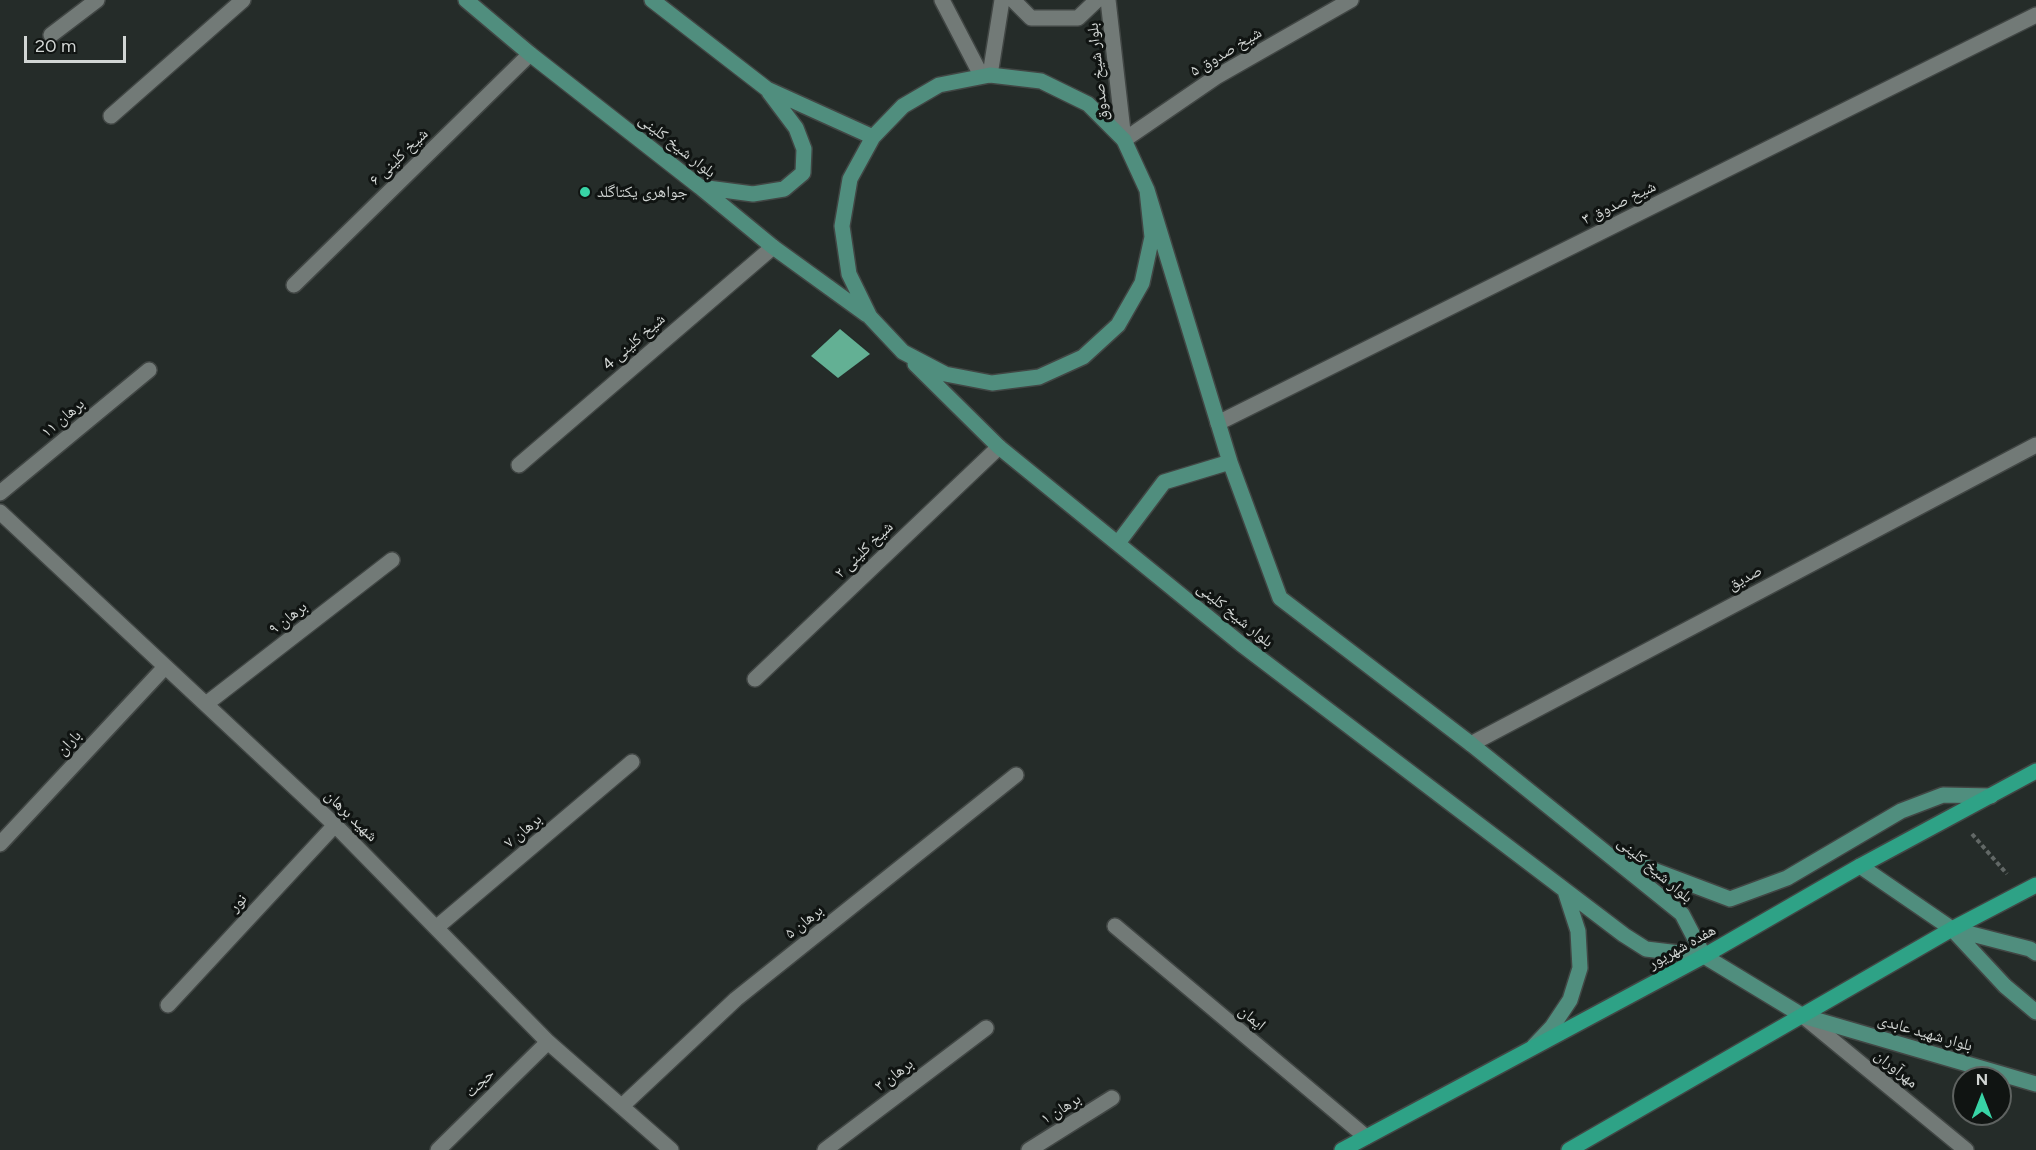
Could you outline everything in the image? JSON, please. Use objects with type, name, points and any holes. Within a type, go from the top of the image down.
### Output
[{"type":"main road","name":"بلوار شیخ کلینی","points":[[466,0],[530,54],[700,187],[772,247],[870,317],[999,447],[1241,644],[1624,935],[1646,949],[1704,956]]},
{"type":"main road","points":[[652,0],[767,89],[873,137]]},
{"type":"main road","points":[[870,317],[849,274],[842,226],[850,179],[873,137],[903,106],[939,86],[986,75],[1041,81],[1088,104],[1124,140],[1147,189],[1152,237],[1142,283],[1119,325],[1083,357],[1039,377],[992,383],[945,374],[903,352]]},
{"type":"main road","points":[[700,187],[753,194],[784,189],[803,173],[804,149],[796,128],[767,89]]},
{"type":"main road","name":"بلوار شیخ کلینی","points":[[1147,189],[1230,462],[1280,598],[1471,744],[1682,914],[1704,956]]},
{"type":"main road","points":[[1119,543],[1164,482],[1230,462]]},
{"type":"main road","name":"هفده شهریور","points":[[1342,1150],[1704,956],[1860,866],[2036,771]]},
{"type":"main road","points":[[1605,852],[1730,899],[1787,878],[1901,811],[1943,795],[1991,796]]},
{"type":"main road","points":[[1860,866],[1952,929],[2005,986],[2036,1012]]},
{"type":"main road","points":[[1569,1150],[1952,929],[2029,888]]},
{"type":"main road","points":[[1532,1048],[1552,1027],[1570,1000],[1580,968],[1578,931],[1565,891]]},
{"type":"main road","points":[[1952,929],[2030,949],[2036,953]]},
{"type":"main road","name":"بلوار شهید عابدی","points":[[1704,956],[1803,1017],[2036,1084]]},
{"type":"street","points":[[51,35],[96,0]]},
{"type":"street","points":[[111,116],[243,0]]},
{"type":"street","points":[[942,0],[986,75]]},
{"type":"street","points":[[986,75],[1002,0]]},
{"type":"street","points":[[1013,0],[1031,18],[1078,18],[1097,0]]},
{"type":"street","name":"بلوار شیخ صدوق","points":[[1108,0],[1124,140]]},
{"type":"street","name":"شیخ صدوق ۵","points":[[1124,140],[1216,77],[1352,0]]},
{"type":"street","name":"شیخ صدوق ۳","points":[[1218,423],[2036,15]]},
{"type":"street","name":"شیخ کلینی ۶","points":[[294,285],[530,54]]},
{"type":"street","name":"شیخ کلینی 4","points":[[519,465],[772,247]]},
{"type":"street","name":"برهان ۱۱","points":[[0,493],[149,370]]},
{"type":"street","name":"صدیق","points":[[1471,744],[2036,445]]},
{"type":"street","name":"شیخ کلینی ۲","points":[[755,679],[999,447]]},
{"type":"street","name":"شهید برهان","points":[[2,518],[335,825],[548,1042],[671,1150]]},
{"type":"street","name":"برهان ۹","points":[[206,704],[392,560]]},
{"type":"street","name":"باران","points":[[0,844],[165,667]]},
{"type":"street","name":"برهان ۷","points":[[437,927],[632,762]]},
{"type":"street","name":"برهان ۵","points":[[622,1106],[736,999],[1016,775]]},
{"type":"street","name":"نور","points":[[168,1005],[335,825]]},
{"type":"street","name":"ایمان","points":[[1115,926],[1366,1137]]},
{"type":"street","name":"مهرآوران","points":[[1803,1017],[1966,1150]]},
{"type":"street","name":"برهان ۳","points":[[825,1150],[986,1028]]},
{"type":"street","name":"حجت","points":[[438,1150],[548,1042]]},
{"type":"street","name":"برهان ۱","points":[[1029,1150],[1112,1098]]},
{"type":"path","points":[[1956,815],[2029,888]]},
{"type":"building","points":[[840,329],[870,354],[838,378],[811,356]]},
{"type":"place","name":"جواهری یکتاگلد","points":[[585,192]]}]
